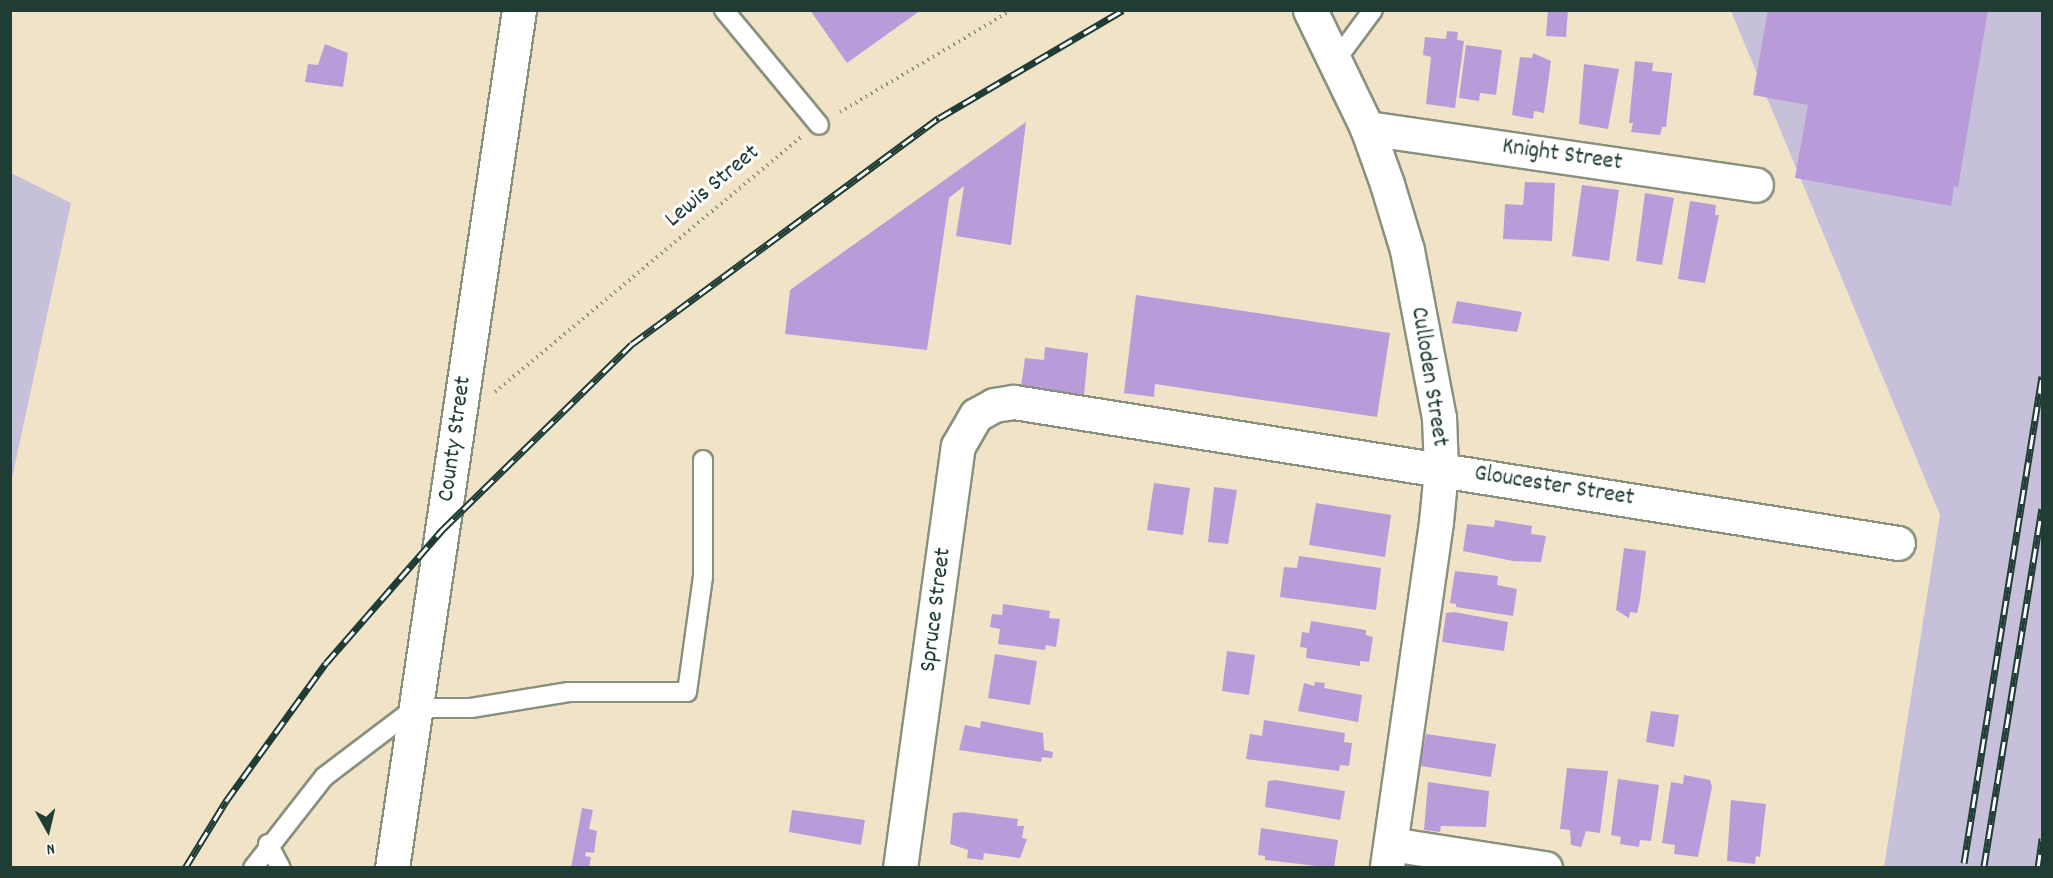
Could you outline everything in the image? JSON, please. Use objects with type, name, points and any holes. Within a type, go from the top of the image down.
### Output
[{"type":"street","name":"County Street","points":[[392,867],[519,10]]},
{"type":"street","name":"Culloden Street","points":[[1310,10],[1367,128],[1407,250],[1439,417],[1441,470],[1389,856]]},
{"type":"street","name":"Knight Street","points":[[1367,128],[1756,185]]},
{"type":"street","name":"Spruce Street","points":[[900,867],[958,446],[976,415],[994,405],[1031,405]]},
{"type":"street","name":"Gloucester Street","points":[[1031,405],[1898,543]]},
{"type":"street","points":[[1389,856],[1545,867]]},
{"type":"lane","points":[[724,10],[819,125]]},
{"type":"lane","points":[[1336,60],[1372,10]]},
{"type":"lane","points":[[253,867],[268,844],[324,777],[415,708],[471,708],[569,692],[687,692],[703,577],[703,460]]},
{"type":"lane","points":[[268,844],[281,867]]},
{"type":"path","name":"Lewis Street","points":[[459,423],[819,125],[1012,10]]},
{"type":"shaded area","points":[[1731,11],[2042,11],[2042,867],[1884,867],[1940,515]]},
{"type":"shaded area","points":[[10,173],[71,203],[11,483]]},
{"type":"building","points":[[810,10],[921,10],[847,63]]},
{"type":"building","points":[[1548,10],[1568,10],[1566,37],[1546,36]]},
{"type":"building","points":[[1768,10],[1988,10],[1958,187],[1954,186],[1951,206],[1795,178],[1808,105],[1753,95]]},
{"type":"building","points":[[1447,31],[1458,32],[1457,40],[1464,41],[1455,108],[1426,104],[1431,57],[1423,55],[1425,37],[1446,39]]},
{"type":"building","points":[[325,44],[348,53],[343,87],[305,82],[308,64],[318,65]]},
{"type":"building","points":[[1466,45],[1502,50],[1496,95],[1480,93],[1479,101],[1459,98]]},
{"type":"building","points":[[1533,53],[1551,61],[1544,113],[1534,111],[1533,119],[1512,115],[1520,57],[1532,58]]},
{"type":"building","points":[[1635,61],[1653,63],[1652,71],[1672,73],[1666,127],[1662,127],[1660,135],[1631,132],[1633,123],[1629,123]]},
{"type":"building","points":[[1584,64],[1619,69],[1608,129],[1579,124]]},
{"type":"building","points":[[1026,122],[1011,245],[956,236],[964,186],[949,198],[927,350],[785,334],[790,290]]},
{"type":"building","points":[[1525,182],[1555,183],[1552,241],[1503,239],[1505,204],[1523,205]]},
{"type":"building","points":[[1582,185],[1619,190],[1609,261],[1572,256]]},
{"type":"building","points":[[1645,193],[1674,198],[1662,265],[1636,261]]},
{"type":"building","points":[[1690,201],[1716,205],[1715,215],[1719,215],[1705,283],[1678,279]]},
{"type":"building","points":[[1136,295],[1390,333],[1377,417],[1155,384],[1154,397],[1124,393]]},
{"type":"building","points":[[1457,301],[1522,312],[1517,332],[1452,323]]},
{"type":"building","points":[[1045,347],[1088,353],[1084,395],[1021,387],[1025,358],[1044,360]]},
{"type":"building","points":[[1154,483],[1190,488],[1183,535],[1147,530]]},
{"type":"building","points":[[1214,487],[1237,490],[1228,544],[1208,542]]},
{"type":"building","points":[[1316,503],[1391,515],[1385,557],[1309,545]]},
{"type":"building","points":[[1495,520],[1532,526],[1531,534],[1546,536],[1541,562],[1513,561],[1463,551],[1467,524],[1494,527]]},
{"type":"building","points":[[1624,548],[1646,551],[1637,613],[1630,612],[1629,618],[1616,610]]},
{"type":"building","points":[[1299,556],[1381,568],[1376,610],[1280,597],[1284,567],[1297,568]]},
{"type":"building","points":[[1455,571],[1498,576],[1497,585],[1517,589],[1513,616],[1456,607],[1456,604],[1450,603]]},
{"type":"building","points":[[1003,604],[1050,611],[1049,618],[1060,619],[1056,647],[1046,645],[1045,650],[998,644],[1000,629],[990,627],[992,614],[1002,615]]},
{"type":"building","points":[[1454,612],[1508,622],[1504,651],[1442,642],[1446,613]]},
{"type":"building","points":[[1311,621],[1366,630],[1366,635],[1373,637],[1369,662],[1360,661],[1360,666],[1306,658],[1307,648],[1300,647],[1302,632],[1309,633]]},
{"type":"building","points":[[1227,651],[1255,655],[1249,695],[1222,691]]},
{"type":"building","points":[[995,654],[1037,661],[1030,705],[988,698]]},
{"type":"building","points":[[1315,682],[1325,683],[1324,688],[1362,695],[1358,722],[1298,711],[1304,683],[1314,686]]},
{"type":"building","points":[[1651,711],[1679,715],[1674,747],[1646,742]]},
{"type":"building","points":[[1264,720],[1345,733],[1344,742],[1352,743],[1349,766],[1340,765],[1339,771],[1246,759],[1250,734],[1262,736]]},
{"type":"building","points":[[981,721],[1043,733],[1044,750],[1053,752],[1052,758],[1042,757],[1041,762],[959,750],[965,725],[980,728]]},
{"type":"building","points":[[1426,734],[1496,744],[1491,777],[1420,766]]},
{"type":"building","points":[[1567,768],[1608,771],[1600,833],[1586,831],[1581,847],[1571,845],[1570,830],[1560,829]]},
{"type":"building","points":[[1684,775],[1710,780],[1712,787],[1698,857],[1674,854],[1675,845],[1662,843],[1671,782],[1683,784]]},
{"type":"building","points":[[1618,779],[1659,785],[1651,841],[1640,840],[1639,847],[1620,844],[1621,837],[1611,835]]},
{"type":"building","points":[[1275,780],[1345,791],[1340,820],[1265,807],[1268,781]]},
{"type":"building","points":[[1428,782],[1489,791],[1486,827],[1441,826],[1440,832],[1424,830]]},
{"type":"building","points":[[1731,800],[1766,804],[1760,857],[1756,856],[1755,864],[1727,861]]},
{"type":"building","points":[[582,808],[593,810],[589,829],[597,831],[594,853],[586,852],[585,856],[591,857],[589,868],[571,868]]},
{"type":"building","points":[[792,810],[865,820],[861,845],[789,832]]},
{"type":"building","points":[[963,812],[1018,819],[1017,826],[1024,826],[1022,838],[1027,839],[1020,858],[984,853],[983,860],[967,858],[968,850],[950,844],[953,813]]},
{"type":"building","points":[[1261,828],[1338,840],[1334,868],[1265,860],[1265,856],[1258,855]]},
{"type":"railway","points":[[185,868],[226,801],[326,663],[443,529],[632,344],[939,118],[1123,10]]},
{"type":"railway","points":[[1964,863],[2042,376]]},
{"type":"railway","points":[[1984,866],[2042,509]]},
{"type":"railway","points":[[2038,868],[2042,838]]}]
